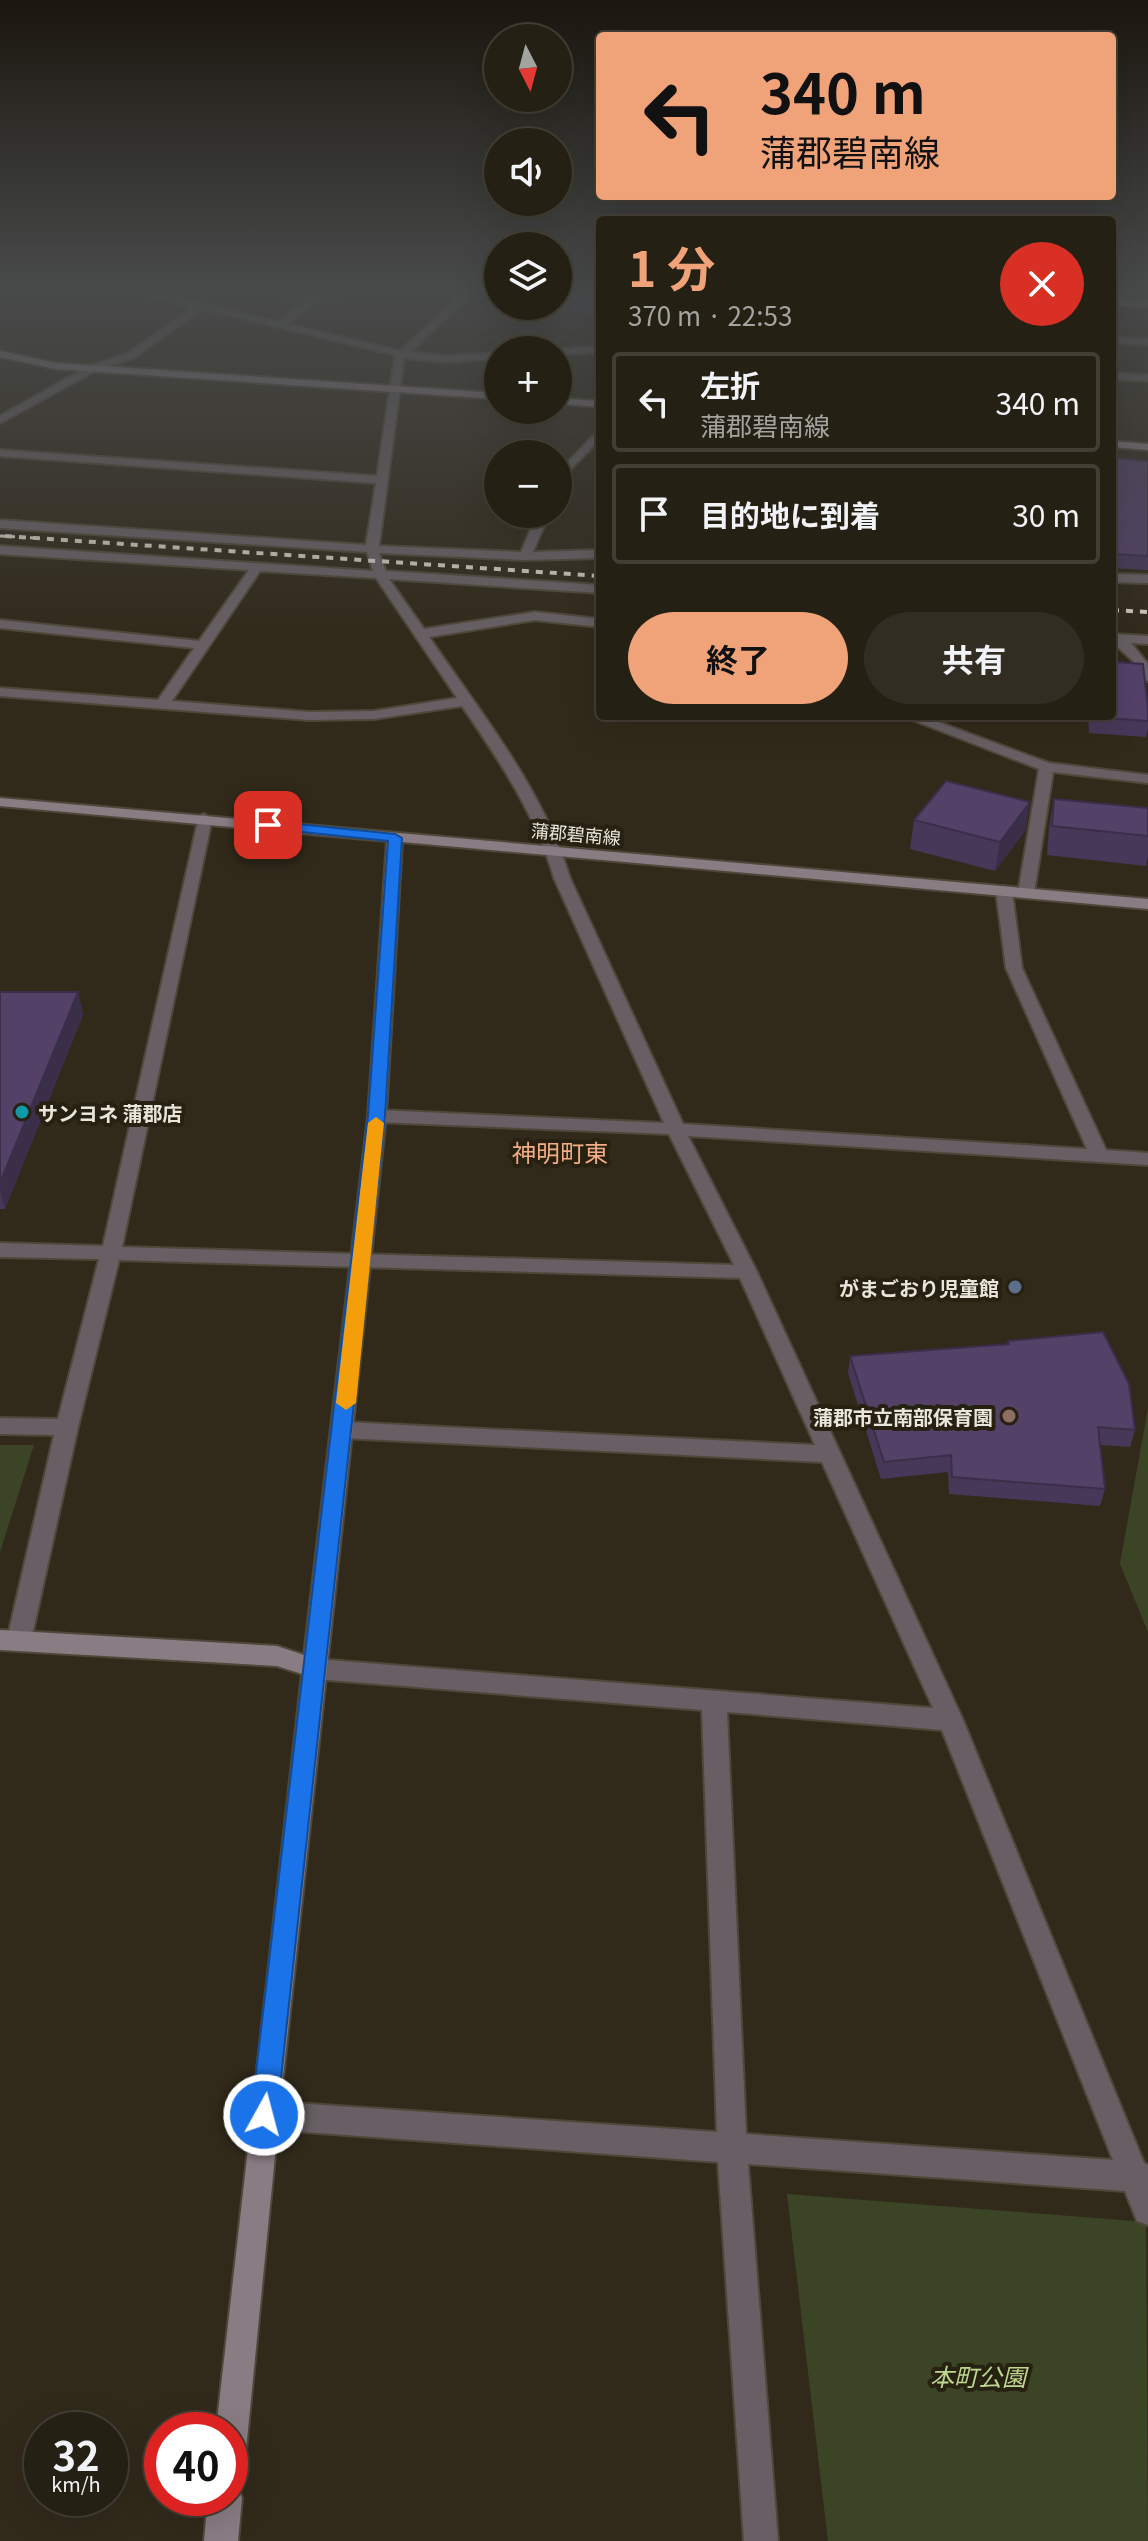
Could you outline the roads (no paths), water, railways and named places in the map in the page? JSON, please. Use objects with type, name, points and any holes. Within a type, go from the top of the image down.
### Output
[{"type":"main road","points":[[1116,444],[1148,447]]},
{"type":"main road","name":"蒲郡碧南線","points":[[0,802],[1148,904]]},
{"type":"main road","points":[[234,2412],[264,2115],[377,1116],[395,838]]},
{"type":"main road","points":[[9,1640],[277,1656],[316,1669]]},
{"type":"main road","points":[[221,2541],[223,2516]]},
{"type":"street","points":[[0,420],[29,404]]},
{"type":"street","points":[[395,404],[372,549],[381,576],[513,770],[554,851],[562,878],[676,1129],[747,1272],[951,1720],[1140,2177],[1148,2210]]},
{"type":"street","points":[[572,463],[596,436]]},
{"type":"street","points":[[0,453],[382,480]]},
{"type":"street","points":[[0,524],[372,549],[525,556],[596,554]]},
{"type":"street","points":[[525,556],[537,528]]},
{"type":"street","points":[[0,550],[596,589]]},
{"type":"street","points":[[162,705],[256,568]]},
{"type":"street","points":[[1116,578],[1148,579]]},
{"type":"street","points":[[420,634],[535,616],[596,623]]},
{"type":"street","points":[[0,624],[201,645]]},
{"type":"street","points":[[1116,638],[1148,640]]},
{"type":"street","points":[[1116,639],[1139,659],[1148,677]]},
{"type":"street","points":[[0,692],[309,716],[374,715],[465,701]]},
{"type":"street","points":[[919,720],[990,749],[1047,767],[1148,779]]},
{"type":"street","points":[[1026,893],[1047,767]]},
{"type":"street","points":[[9,1640],[111,1253],[204,819]]},
{"type":"street","points":[[1004,891],[1014,968],[1099,1155]]},
{"type":"street","points":[[377,1116],[676,1129],[1148,1159]]},
{"type":"street","points":[[0,1250],[359,1263],[747,1272]]},
{"type":"street","points":[[0,1426],[67,1427]]},
{"type":"street","points":[[343,1430],[829,1454]]},
{"type":"street","points":[[316,1669],[951,1720]]},
{"type":"street","points":[[714,1700],[732,2149],[761,2541]]},
{"type":"street","points":[[264,2115],[1140,2177]]},
{"type":"railway","points":[[0,536],[33,538]]},
{"type":"railway","points":[[5,536],[33,538]]},
{"type":"railway","points":[[33,538],[596,576]]},
{"type":"railway","points":[[1116,610],[1148,612]]},
{"type":"place","name":"サンヨネ 蒲郡店","points":[[22,1112]]},
{"type":"place","name":"がまごおり児童館","points":[[1015,1287]]},
{"type":"place","name":"蒲郡市立南部保育園","points":[[1009,1416]]},
{"type":"district","name":"神明町東","points":[[560,1151]]},
{"type":"park label","name":"本町公園","points":[[978,2375]]}]
